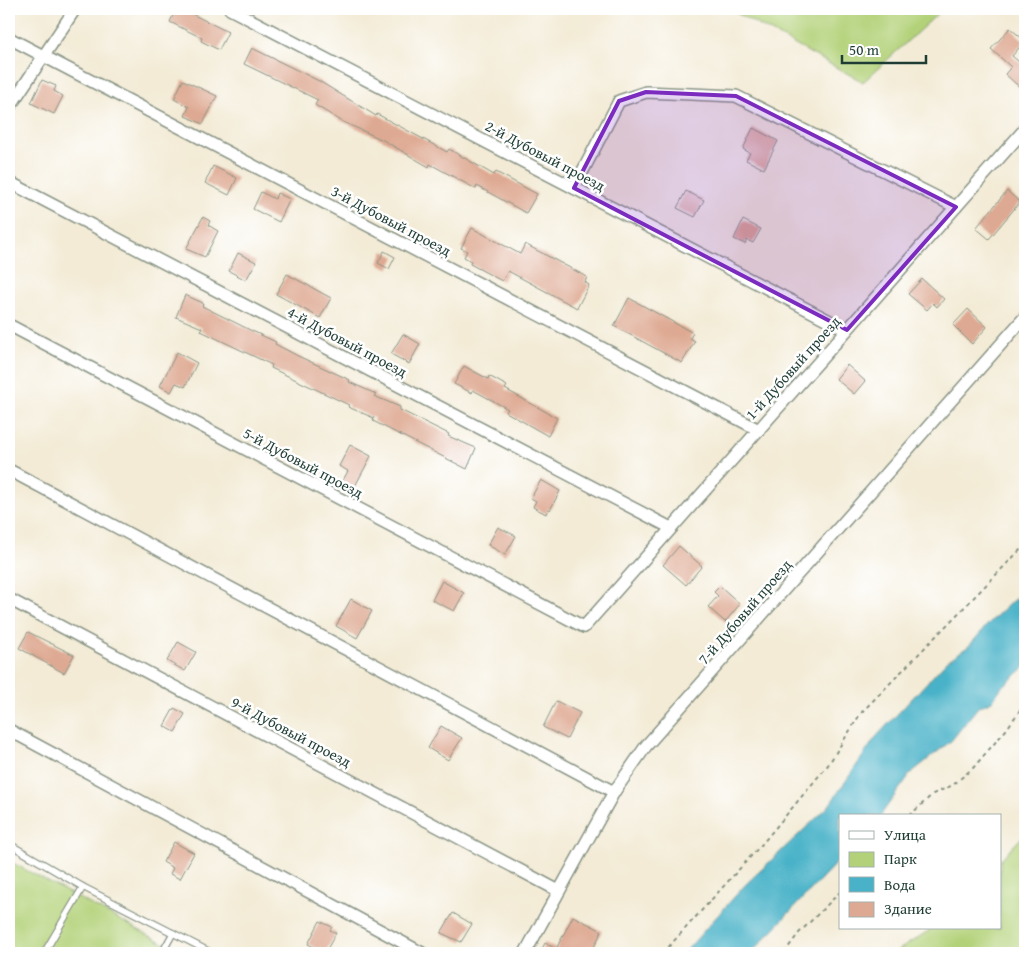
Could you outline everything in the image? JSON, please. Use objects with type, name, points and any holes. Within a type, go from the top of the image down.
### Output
[{"type":"street","points":[[9,108],[75,9]]},
{"type":"street","name":"2-й Дубовый проезд","points":[[230,9],[847,330]]},
{"type":"street","name":"3-й Дубовый проезд","points":[[9,38],[759,430]]},
{"type":"street","points":[[574,188],[619,101],[646,92],[736,96],[956,207]]},
{"type":"street","name":"1-й Дубовый проезд","points":[[584,628],[1025,129]]},
{"type":"street","name":"4-й Дубовый проезд","points":[[9,182],[672,528]]},
{"type":"street","name":"7-й Дубовый проезд","points":[[525,953],[614,792],[646,746],[1025,317]]},
{"type":"street","name":"5-й Дубовый проезд","points":[[9,324],[584,628]]},
{"type":"street","points":[[9,470],[614,792]]},
{"type":"street","name":"9-й Дубовый проезд","points":[[9,600],[559,891]]},
{"type":"street","points":[[9,730],[422,953]]},
{"type":"lane","points":[[9,844],[83,886],[212,953]]},
{"type":"lane","points":[[44,953],[83,886]]},
{"type":"lane","points":[[162,953],[173,933]]},
{"type":"path","points":[[663,953],[762,844],[828,765],[861,713],[1025,545]]},
{"type":"path","points":[[911,814],[933,794],[953,785],[973,768],[1006,730],[1025,703]]},
{"type":"path","points":[[784,953],[799,933],[839,893]]},
{"type":"highlighted area","points":[[646,92],[736,96],[956,207],[847,330],[574,188],[619,101]]},
{"type":"green space","points":[[729,9],[943,9],[863,82]]},
{"type":"green space","points":[[1025,834],[1025,953],[894,953],[930,930],[1002,930],[1002,858]]},
{"type":"green space","points":[[9,861],[182,953],[9,953]]},
{"type":"water","points":[[1025,589],[1025,667],[1001,688],[992,701],[978,707],[951,741],[911,773],[881,814],[839,814],[839,860],[751,953],[684,953],[745,885],[828,807],[876,737],[947,661],[969,646],[989,623]]},
{"type":"building","points":[[176,9],[182,9],[228,32],[219,50],[201,41],[202,38],[170,22]]},
{"type":"building","points":[[1010,28],[1025,41],[1012,56],[1025,67],[1025,92],[1005,74],[1011,67],[991,49]]},
{"type":"building","points":[[252,48],[319,81],[376,116],[377,114],[447,152],[449,149],[494,175],[496,172],[537,194],[526,213],[477,186],[476,189],[430,164],[429,167],[383,140],[341,121],[315,105],[318,100],[244,64]]},
{"type":"building","points":[[42,80],[56,86],[54,91],[63,96],[54,114],[31,103]]},
{"type":"building","points":[[183,80],[217,96],[203,124],[185,116],[189,107],[174,99]]},
{"type":"building","points":[[753,128],[778,141],[764,169],[746,160],[750,153],[743,149]]},
{"type":"building","points":[[213,166],[237,178],[229,195],[205,183]]},
{"type":"building","points":[[686,191],[704,200],[695,217],[677,208]]},
{"type":"building","points":[[1007,191],[1020,202],[989,239],[976,228]]},
{"type":"building","points":[[261,192],[275,199],[277,193],[290,199],[279,222],[253,209]]},
{"type":"building","points":[[203,217],[210,221],[208,225],[218,231],[205,257],[186,249]]},
{"type":"building","points":[[743,220],[761,229],[753,243],[747,240],[745,244],[734,239]]},
{"type":"building","points":[[472,228],[520,254],[525,244],[587,277],[585,282],[589,285],[577,308],[508,271],[502,281],[470,264],[471,261],[464,257],[467,251],[461,248]]},
{"type":"building","points":[[384,251],[395,257],[389,269],[378,263]]},
{"type":"building","points":[[238,253],[256,262],[246,280],[229,271]]},
{"type":"building","points":[[287,274],[331,298],[320,318],[276,294]]},
{"type":"building","points":[[922,279],[944,299],[937,307],[933,303],[927,310],[908,294]]},
{"type":"building","points":[[185,295],[203,303],[202,306],[276,342],[275,344],[298,356],[350,380],[349,382],[376,394],[374,396],[400,407],[400,410],[449,434],[448,436],[476,448],[467,469],[373,421],[374,418],[348,407],[349,405],[271,368],[272,365],[201,331],[202,328],[176,317]]},
{"type":"building","points":[[629,298],[693,333],[690,338],[695,341],[682,363],[614,326]]},
{"type":"building","points":[[968,309],[987,327],[972,344],[953,325]]},
{"type":"building","points":[[403,334],[420,344],[409,364],[391,354]]},
{"type":"building","points":[[177,352],[197,363],[185,387],[176,383],[171,392],[160,386]]},
{"type":"building","points":[[847,365],[865,381],[854,394],[836,379]]},
{"type":"building","points":[[464,366],[488,379],[489,376],[507,386],[505,389],[557,418],[548,436],[506,412],[508,409],[473,390],[472,393],[454,384]]},
{"type":"building","points":[[350,445],[371,456],[354,488],[342,482],[348,471],[339,466]]},
{"type":"building","points":[[541,480],[560,491],[546,514],[533,507],[536,501],[531,498]]},
{"type":"building","points":[[498,527],[516,536],[505,555],[488,545]]},
{"type":"building","points":[[679,546],[702,566],[686,585],[663,565]]},
{"type":"building","points":[[442,581],[464,593],[454,611],[432,600]]},
{"type":"building","points":[[720,586],[740,604],[725,622],[708,607],[718,596],[714,592]]},
{"type":"building","points":[[351,599],[372,611],[357,638],[336,626]]},
{"type":"building","points":[[28,632],[74,655],[64,673],[19,648]]},
{"type":"building","points":[[178,642],[196,652],[185,671],[167,661]]},
{"type":"building","points":[[556,701],[580,713],[567,739],[543,727]]},
{"type":"building","points":[[174,708],[185,714],[175,732],[164,726]]},
{"type":"building","points":[[441,726],[462,738],[448,760],[428,748]]},
{"type":"building","points":[[174,842],[194,853],[180,879],[170,874],[173,868],[163,862]]},
{"type":"building","points":[[453,913],[472,924],[461,942],[441,933]]},
{"type":"building","points":[[573,916],[602,931],[591,953],[540,953],[545,943],[556,949]]},
{"type":"building","points":[[320,921],[332,927],[330,930],[336,933],[325,953],[308,944]]}]
